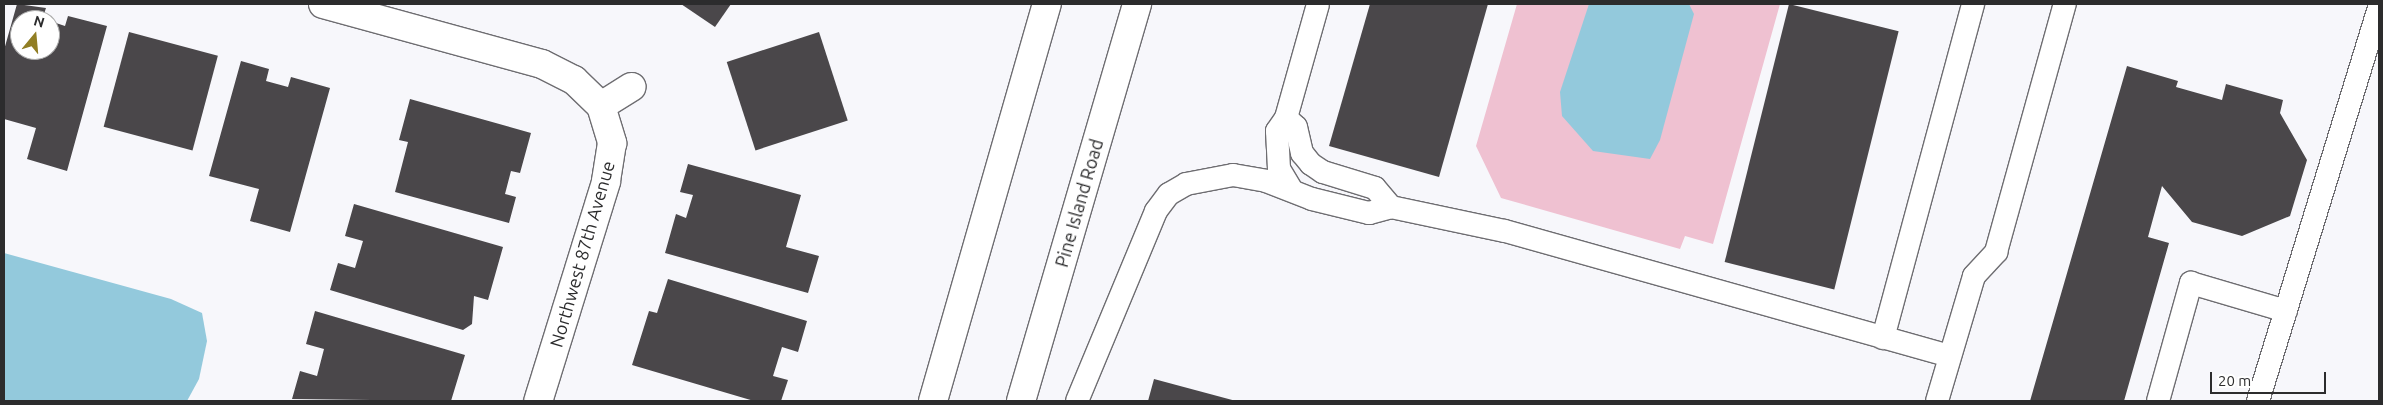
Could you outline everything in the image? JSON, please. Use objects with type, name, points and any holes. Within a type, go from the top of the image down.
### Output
[{"type":"main road","points":[[323,4],[542,64],[574,80],[600,106],[632,88]]},
{"type":"main road","points":[[933,401],[1047,4]]},
{"type":"main road","name":"Pine Island Road","points":[[1022,401],[1137,4]]},
{"type":"main road","name":"Northwest 87th Avenue","points":[[538,401],[606,182],[612,143],[600,106]]},
{"type":"lane","points":[[1291,189],[1280,169],[1276,150],[1276,131],[1286,118],[1318,4]]},
{"type":"lane","points":[[1884,338],[1973,4]]},
{"type":"lane","points":[[1937,401],[1974,276],[1996,252],[2065,4]]},
{"type":"lane","points":[[2258,401],[2379,7]]},
{"type":"lane","points":[[1286,118],[1296,127],[1302,153],[1311,164],[1323,172],[1375,188],[1391,207]]},
{"type":"lane","points":[[1077,401],[1147,228],[1169,194],[1209,177],[1233,175],[1291,189],[1312,199],[1369,213],[1391,207],[1505,231],[1949,356]]},
{"type":"lane","points":[[2158,401],[2191,283],[2286,311]]},
{"type":"shaded area","points":[[1517,4],[1780,4],[1713,244],[1685,236],[1680,249],[1501,198],[1476,146]]},
{"type":"water","points":[[1589,4],[1689,4],[1694,14],[1660,140],[1650,159],[1593,151],[1562,116],[1560,92]]},
{"type":"water","points":[[4,253],[171,299],[202,313],[207,341],[199,379],[187,401],[4,401]]},
{"type":"building","points":[[17,4],[46,8],[45,10],[15,10]]},
{"type":"building","points":[[681,4],[731,4],[715,27]]},
{"type":"building","points":[[1370,4],[1488,4],[1439,177],[1329,146]]},
{"type":"building","points":[[1789,4],[1899,31],[1834,289],[1725,262]]},
{"type":"building","points":[[68,16],[107,26],[67,171],[27,159],[36,128],[4,119],[4,50],[10,29],[10,60],[60,60],[60,24],[65,26]]},
{"type":"building","points":[[129,32],[218,56],[193,150],[104,127]]},
{"type":"building","points":[[819,32],[848,120],[755,150],[727,62]]},
{"type":"building","points":[[241,61],[269,69],[266,81],[288,87],[291,77],[330,88],[290,232],[250,221],[259,189],[209,176]]},
{"type":"building","points":[[2127,66],[2178,81],[2176,87],[2222,100],[2226,84],[2283,100],[2280,113],[2307,160],[2290,216],[2242,236],[2192,222],[2162,186],[2148,237],[2169,243],[2124,401],[2030,401]]},
{"type":"building","points":[[410,99],[531,133],[520,173],[511,171],[505,194],[516,197],[509,223],[395,192],[408,142],[399,140]]},
{"type":"building","points":[[688,164],[801,195],[786,247],[819,256],[808,293],[665,253],[676,214],[686,218],[693,195],[680,192]]},
{"type":"building","points":[[354,204],[503,247],[488,300],[474,296],[472,324],[463,330],[330,290],[338,263],[355,268],[363,241],[345,236]]},
{"type":"building","points":[[668,279],[807,321],[798,352],[782,347],[773,376],[788,380],[781,401],[754,401],[632,365],[649,311],[657,313]]},
{"type":"building","points":[[315,311],[465,355],[451,401],[292,399],[300,371],[317,376],[324,349],[306,344]]},
{"type":"building","points":[[1154,379],[1236,401],[1148,401]]}]
